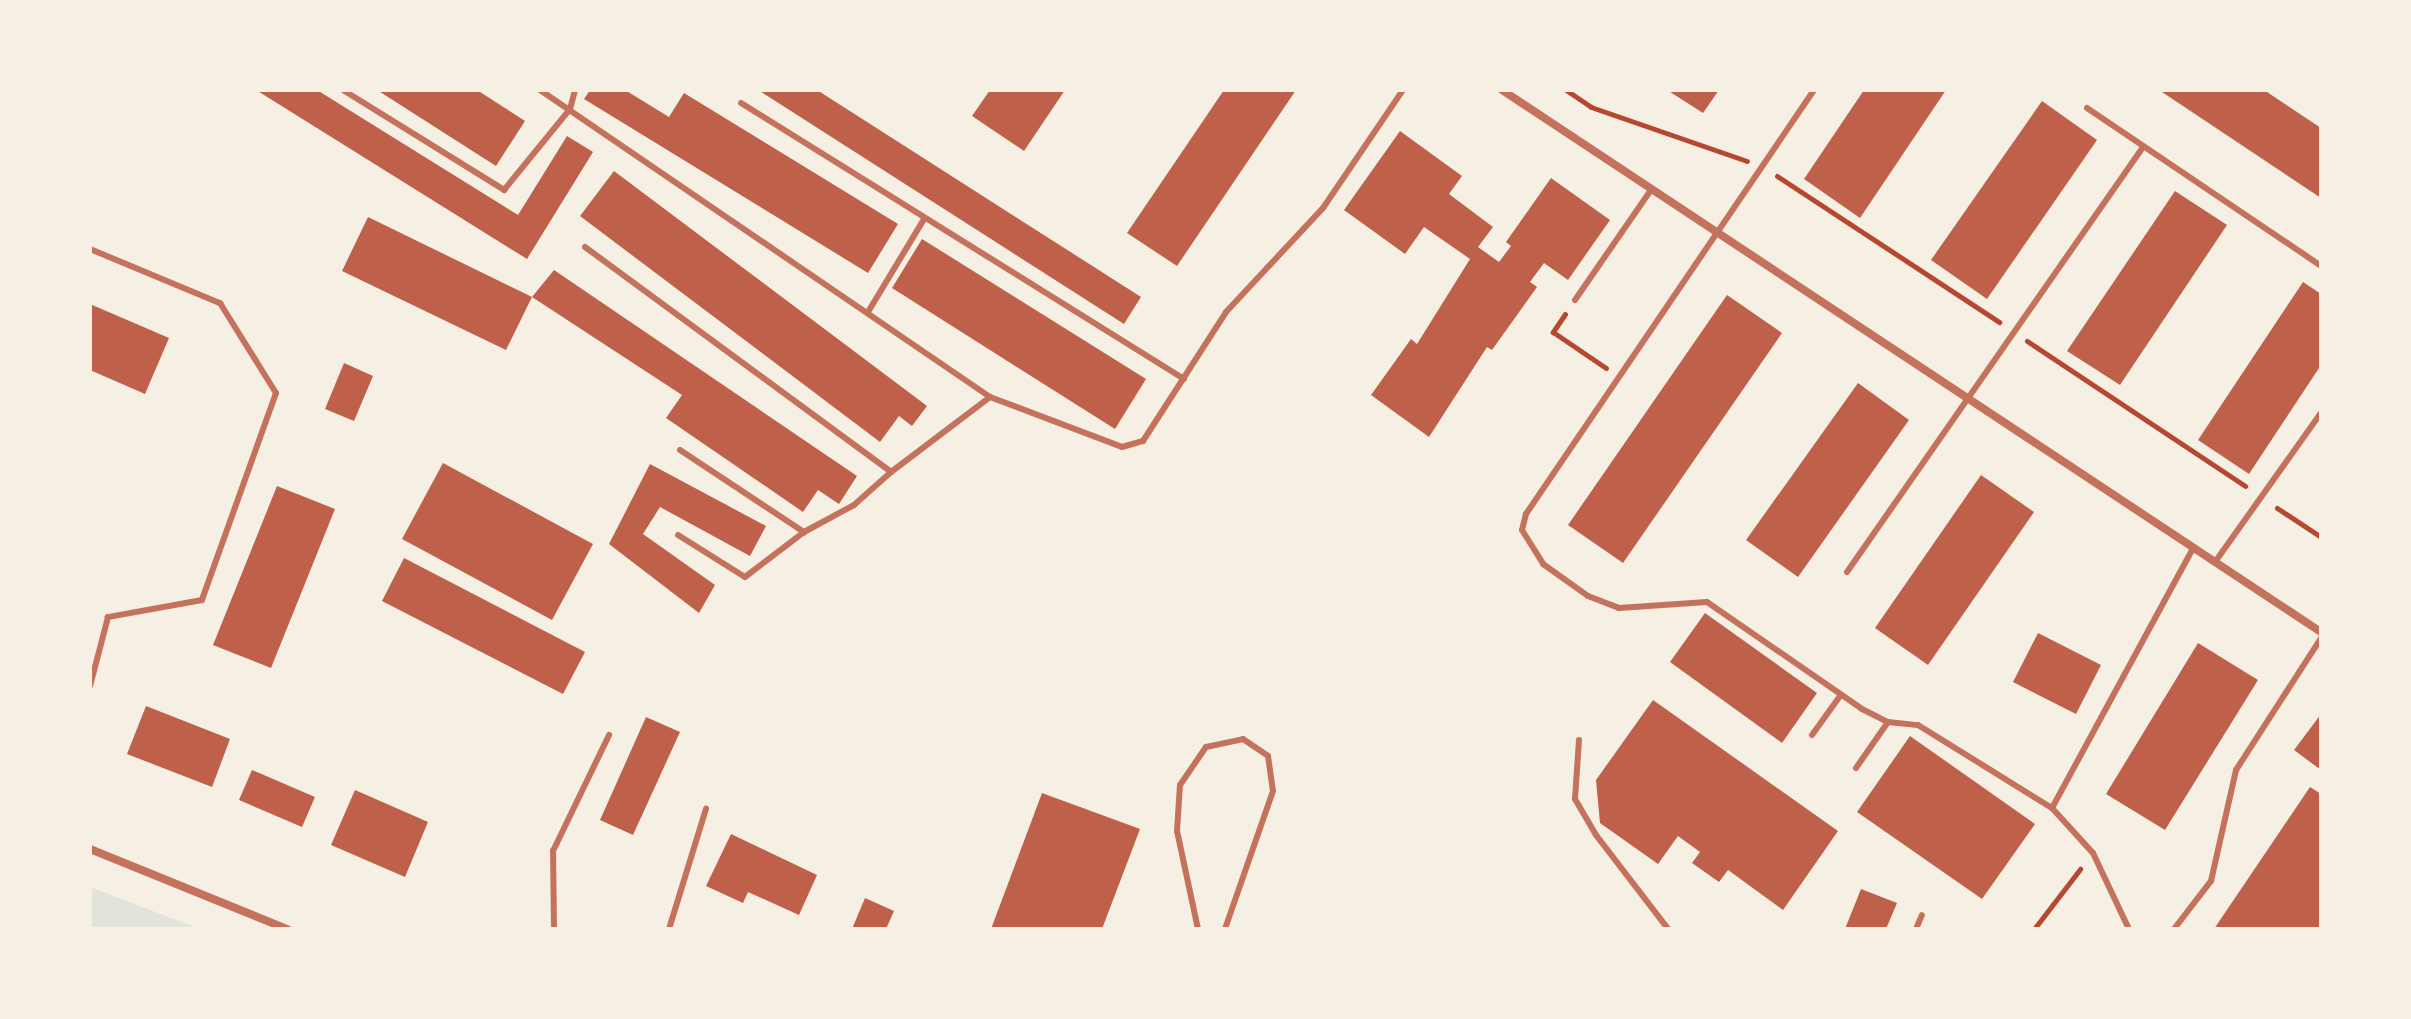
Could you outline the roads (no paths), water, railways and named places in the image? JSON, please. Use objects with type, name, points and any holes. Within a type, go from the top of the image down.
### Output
[{"type":"street","points":[[1502,90],[2321,632]]},
{"type":"street","points":[[90,849],[287,929]]},
{"type":"lane","points":[[343,90],[504,190],[570,109],[575,90]]},
{"type":"lane","points":[[540,90],[990,397],[1122,447],[1143,441],[1226,312],[1323,208],[1403,90]]},
{"type":"lane","points":[[1814,90],[1617,376],[1526,514],[1522,530],[1529,545],[1561,581],[1619,608],[1707,602],[1840,696],[1888,722],[1918,725],[2052,808],[2093,853],[2129,929]]},
{"type":"lane","points":[[741,103],[1184,379]]},
{"type":"lane","points":[[2087,108],[2321,266]]},
{"type":"lane","points":[[1847,572],[2143,147]]},
{"type":"lane","points":[[1575,300],[1651,190]]},
{"type":"lane","points":[[868,312],[924,219]]},
{"type":"lane","points":[[585,247],[891,472]]},
{"type":"lane","points":[[90,249],[220,303],[276,393],[202,600],[108,617],[90,686]]},
{"type":"lane","points":[[678,535],[745,577],[804,532],[854,505],[891,472],[990,397]]},
{"type":"lane","points":[[2215,562],[2321,413]]},
{"type":"lane","points":[[680,450],[804,532]]},
{"type":"lane","points":[[2052,808],[2194,547]]},
{"type":"lane","points":[[2174,929],[2211,881],[2236,770],[2321,638]]},
{"type":"lane","points":[[1812,735],[1840,696]]},
{"type":"lane","points":[[1856,768],[1888,722]]},
{"type":"lane","points":[[554,929],[553,851],[609,735]]},
{"type":"lane","points":[[1198,929],[1177,831],[1180,785],[1206,747],[1243,739],[1268,756],[1273,791],[1225,929]]},
{"type":"lane","points":[[1579,740],[1575,799],[1596,835],[1668,929]]},
{"type":"lane","points":[[669,929],[706,809]]},
{"type":"lane","points":[[1916,929],[1922,915]]}]
